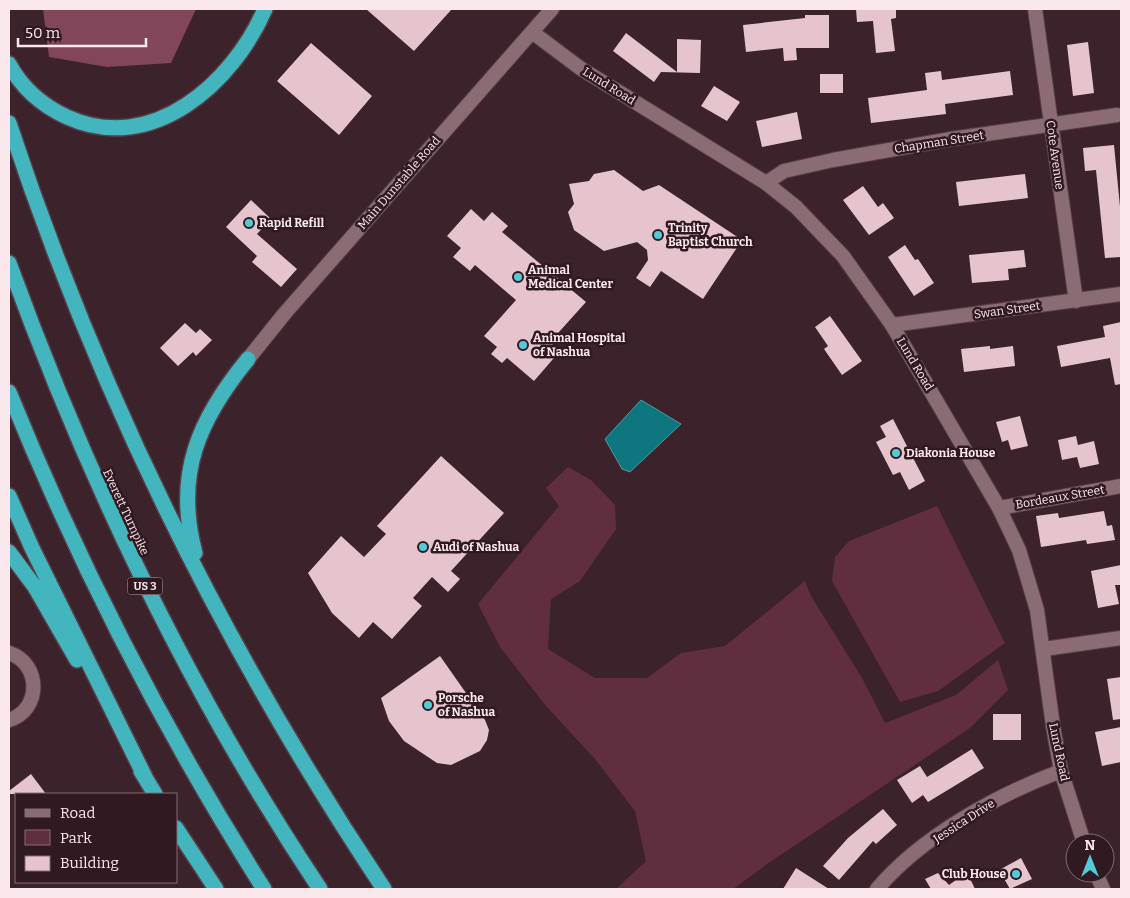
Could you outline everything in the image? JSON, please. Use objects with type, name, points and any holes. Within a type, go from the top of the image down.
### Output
[{"type":"highway","points":[[9,64],[32,94],[63,115],[102,127],[140,126],[160,120],[178,111],[208,89],[243,49],[266,9]]},
{"type":"highway","points":[[9,123],[37,205],[95,352],[148,472],[203,580],[276,714],[384,889]]},
{"type":"highway","name":"Everett Turnpike","points":[[9,263],[70,424],[144,585],[176,649],[232,749],[320,889]]},
{"type":"highway","points":[[203,580],[194,552],[189,524],[189,489],[192,462],[200,434],[211,410],[220,394],[248,359]]},
{"type":"highway","points":[[9,392],[49,489],[126,649],[185,759],[264,889]]},
{"type":"highway","points":[[9,496],[32,548],[146,779]]},
{"type":"highway","points":[[9,552],[35,587],[154,793]]},
{"type":"highway","points":[[178,831],[216,889]]},
{"type":"street","name":"Main Dunstable Road","points":[[248,359],[285,313],[552,9]]},
{"type":"street","name":"Cote Avenue","points":[[1035,9],[1076,301]]},
{"type":"street","name":"Lund Road","points":[[532,32],[588,73],[766,183],[815,225],[843,256],[892,325],[999,508],[1020,550],[1029,580],[1044,649],[1053,726],[1061,770],[1081,833]]},
{"type":"street","name":"Chapman Street","points":[[766,183],[784,171],[833,160],[951,139],[1116,115]]},
{"type":"street","name":"Swan Street","points":[[892,325],[1121,294]]},
{"type":"street","name":"Bordeaux Street","points":[[999,508],[1121,486]]},
{"type":"street","points":[[1044,649],[1121,638]]},
{"type":"street","points":[[9,653],[21,659],[29,668],[34,690],[31,702],[24,711],[9,720]]},
{"type":"street","name":"Jessica Drive","points":[[880,888],[925,846],[983,808],[1022,786],[1061,770]]},
{"type":"green space","points":[[568,467],[591,480],[615,505],[616,529],[580,581],[551,599],[548,649],[595,678],[647,678],[681,653],[725,646],[805,581],[811,596],[862,678],[885,723],[956,695],[998,660],[1008,690],[970,728],[770,862],[733,889],[616,889],[646,861],[635,811],[595,759],[546,706],[500,647],[478,604],[559,506],[546,488]]},
{"type":"green space","points":[[937,506],[1005,643],[938,691],[900,702],[832,581],[835,557],[849,541]]},
{"type":"shaded area","points":[[43,9],[196,9],[171,63],[107,67],[49,57]]},
{"type":"water","points":[[641,400],[681,424],[630,472],[622,469],[605,439]]},
{"type":"building","points":[[366,9],[452,9],[414,51]]},
{"type":"building","points":[[856,9],[896,9],[896,18],[891,19],[895,51],[876,53],[873,21],[857,22]]},
{"type":"building","points":[[805,15],[829,15],[829,48],[796,48],[797,60],[784,61],[783,48],[746,52],[743,25],[805,18]]},
{"type":"building","points":[[626,33],[677,72],[677,39],[701,40],[700,73],[661,72],[654,82],[613,51]]},
{"type":"building","points":[[1088,42],[1094,93],[1073,96],[1067,45]]},
{"type":"building","points":[[311,43],[372,96],[339,135],[277,81]]},
{"type":"building","points":[[941,71],[942,80],[1010,71],[1013,95],[945,104],[946,114],[871,123],[868,98],[927,90],[925,73]]},
{"type":"building","points":[[820,74],[843,74],[843,93],[820,93]]},
{"type":"building","points":[[714,86],[740,102],[727,121],[701,106]]},
{"type":"building","points":[[797,112],[802,139],[762,147],[756,121]]},
{"type":"building","points":[[1114,145],[1121,217],[1121,257],[1105,258],[1096,170],[1085,171],[1083,148]]},
{"type":"building","name":"Trinity Baptist Church","points":[[614,170],[643,191],[659,185],[742,240],[703,299],[661,271],[650,287],[636,278],[648,260],[647,250],[637,242],[604,251],[574,230],[568,212],[574,204],[569,184],[589,181],[594,174]]},
{"type":"building","points":[[1025,174],[1028,198],[959,206],[956,182]]},
{"type":"building","points":[[863,186],[878,207],[883,203],[894,218],[869,235],[843,200]]},
{"type":"building","points":[[251,200],[271,219],[257,234],[297,269],[281,287],[252,262],[257,256],[226,227]]},
{"type":"building","name":"Animal Medical Center","points":[[471,209],[484,221],[492,212],[508,226],[502,232],[586,302],[550,342],[560,351],[534,381],[507,358],[502,363],[491,354],[497,347],[484,336],[516,300],[475,265],[470,271],[453,257],[461,248],[447,236]]},
{"type":"building","points":[[905,245],[915,260],[918,259],[934,283],[914,296],[888,257]]},
{"type":"building","points":[[1024,250],[1026,267],[1008,269],[1009,280],[972,283],[969,255]]},
{"type":"building","points":[[830,316],[862,361],[842,375],[824,349],[828,346],[815,327]]},
{"type":"building","points":[[1121,322],[1121,384],[1115,385],[1110,358],[1061,367],[1057,346],[1105,337],[1103,326]]},
{"type":"building","points":[[185,323],[196,333],[200,329],[212,340],[196,356],[193,352],[178,366],[160,348]]},
{"type":"building","points":[[990,346],[990,349],[1013,346],[1015,366],[964,372],[961,349]]},
{"type":"building","points":[[1020,416],[1028,446],[1011,450],[1008,440],[1002,442],[996,422]]},
{"type":"building","name":"Diakonia House","points":[[893,419],[925,481],[909,490],[900,472],[893,475],[876,442],[886,437],[880,426]]},
{"type":"building","points":[[1076,436],[1078,445],[1094,441],[1099,464],[1080,468],[1077,457],[1062,460],[1058,440]]},
{"type":"building","name":"Audi of Nashua","points":[[441,456],[504,513],[451,571],[460,579],[448,592],[432,577],[413,598],[422,606],[392,639],[373,622],[359,638],[332,613],[308,573],[341,536],[364,557],[386,534],[377,526]]},
{"type":"building","points":[[1104,511],[1107,526],[1112,525],[1115,540],[1087,544],[1086,540],[1041,547],[1036,516],[1058,513],[1059,518]]},
{"type":"building","points":[[1121,565],[1121,585],[1115,585],[1119,604],[1098,608],[1091,571]]},
{"type":"building","name":"Porsche of Nashua","points":[[440,656],[485,720],[489,730],[487,740],[480,751],[451,765],[437,763],[404,741],[389,721],[381,698]]},
{"type":"building","points":[[1121,677],[1121,719],[1113,720],[1107,679]]},
{"type":"building","points":[[993,714],[1021,714],[1021,740],[993,740]]},
{"type":"building","points":[[1121,727],[1121,762],[1102,766],[1095,732]]},
{"type":"building","points":[[972,749],[984,768],[928,802],[923,795],[912,803],[897,780],[920,766],[927,777]]},
{"type":"building","points":[[31,774],[45,793],[9,794],[9,791]]},
{"type":"building","points":[[883,809],[897,825],[876,844],[873,841],[839,880],[823,866],[848,838]]},
{"type":"building","name":"Club House","points":[[1021,858],[1032,879],[1010,889],[999,870]]},
{"type":"building","points":[[796,868],[829,889],[783,889]]},
{"type":"building","points":[[967,872],[975,889],[931,889],[925,879],[938,873],[949,885]]},
{"type":"place","name":"Rapid Refill","points":[[249,223]]},
{"type":"place","name":"Trinity Baptist Church","points":[[658,235]]},
{"type":"place","name":"Animal Medical Center","points":[[518,277]]},
{"type":"place","name":"Animal Hospital of Nashua","points":[[523,345]]},
{"type":"place","name":"Diakonia House","points":[[896,453]]},
{"type":"place","name":"Audi of Nashua","points":[[423,547]]},
{"type":"place","name":"Porsche of Nashua","points":[[428,705]]},
{"type":"place","name":"Club House","points":[[1016,874]]}]
